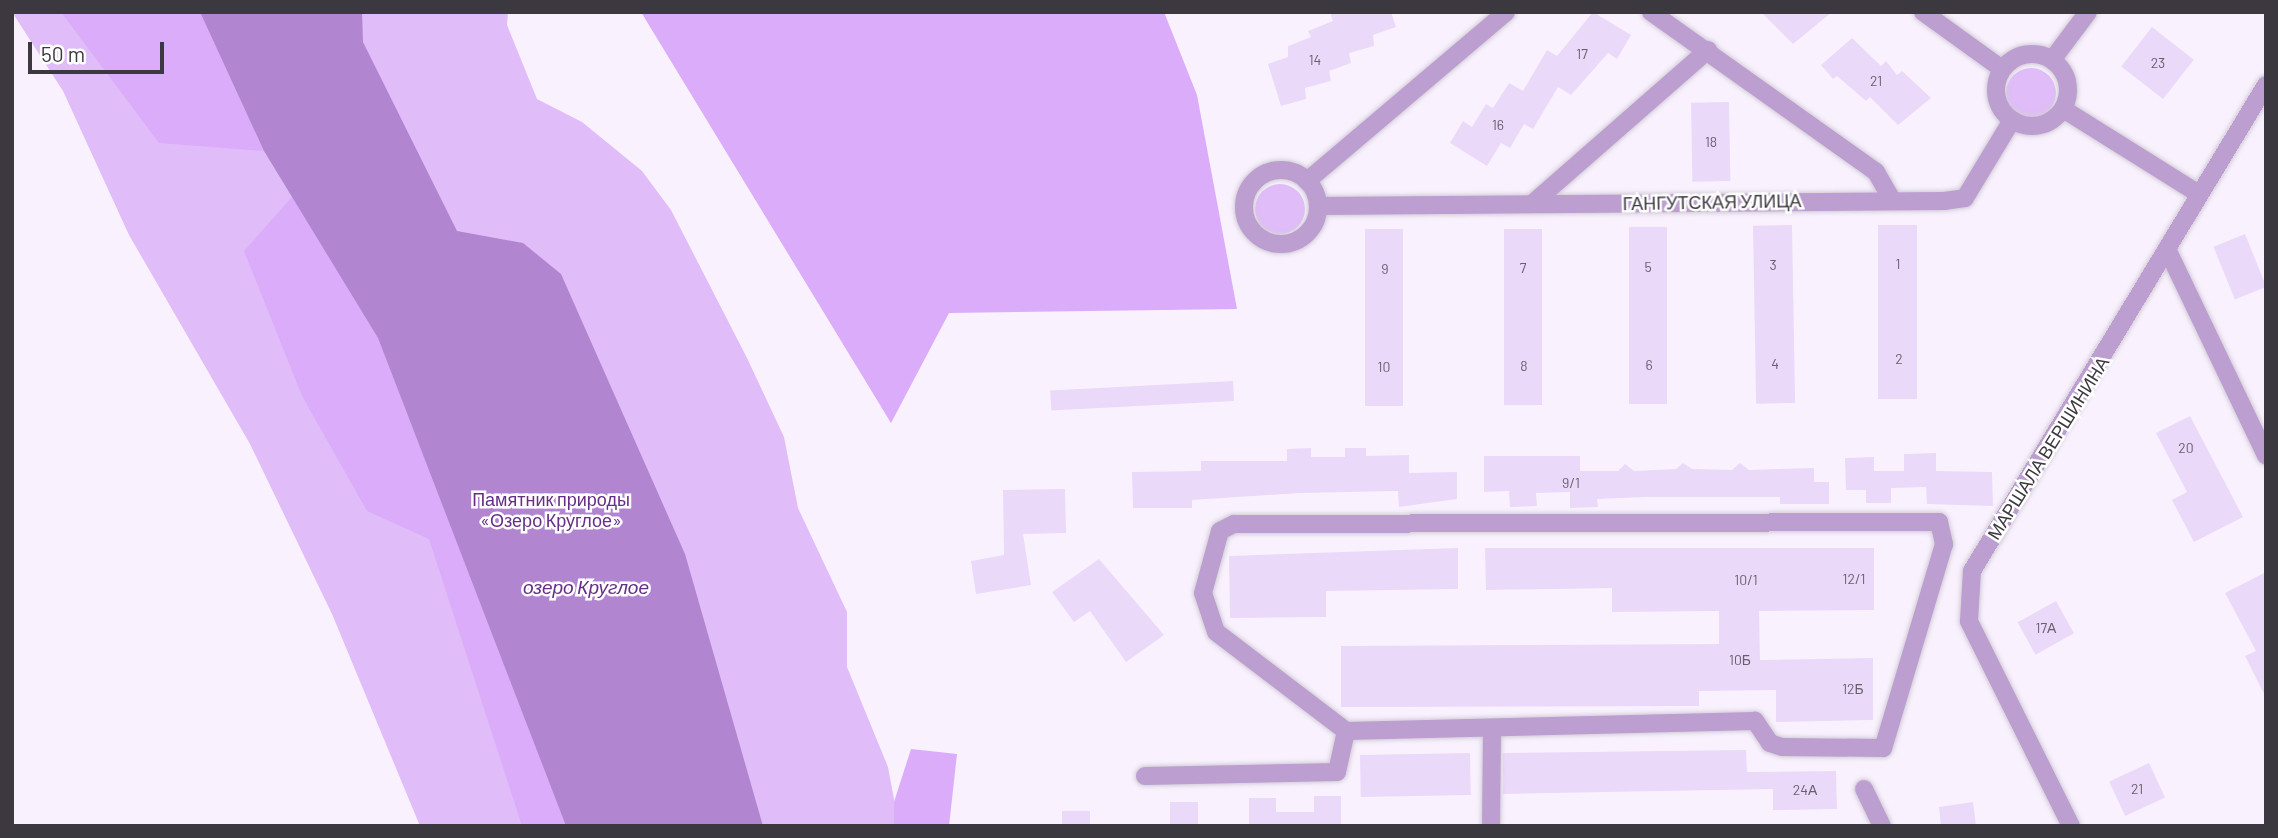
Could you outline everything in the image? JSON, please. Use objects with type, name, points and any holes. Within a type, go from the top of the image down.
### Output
[{"type":"street","points":[[1307,181],[1506,12]]},
{"type":"street","points":[[1651,12],[1876,172],[1892,200]]},
{"type":"street","points":[[1923,12],[2002,69]]},
{"type":"street","points":[[2052,60],[2088,12]]},
{"type":"street","points":[[1532,204],[1708,50]]},
{"type":"street","points":[[2022,55],[2052,60],[2068,85],[2063,109],[2045,124],[2012,120],[1995,92],[2002,69],[2022,55]]},
{"type":"street","name":"МАРШАЛА ВЕРШИНИНА","points":[[2071,826],[1969,621],[1972,571],[2266,85]]},
{"type":"street","points":[[2063,109],[2199,194]]},
{"type":"street","name":"ГАНГУТСКАЯ УЛИЦА","points":[[1318,206],[1965,198],[2012,120]]},
{"type":"street","points":[[1286,171],[1307,181],[1318,206],[1305,235],[1283,244],[1260,237],[1246,218],[1247,194],[1262,176],[1286,171]]},
{"type":"street","points":[[2166,248],[2266,456]]},
{"type":"street","points":[[1939,522],[1942,552],[1883,748],[1782,747],[1755,721],[1492,729],[1346,731],[1216,632],[1203,593],[1220,531],[1234,524],[1939,522]]},
{"type":"street","points":[[1491,826],[1492,729]]},
{"type":"street","points":[[1144,776],[1337,772],[1346,731]]},
{"type":"street","points":[[1864,789],[1882,826]]},
{"type":"green space","name":"Памятник природы «Озеро Круглое»","points":[[12,12],[508,12],[507,25],[537,99],[582,122],[642,171],[671,210],[747,358],[784,437],[798,508],[847,612],[847,667],[888,767],[899,826],[420,826],[332,614],[250,444],[129,235],[63,91]]},
{"type":"green space","points":[[2031,68],[2048,76],[2056,93],[2048,110],[2031,118],[2014,110],[2006,93],[2014,76]]},
{"type":"green space","points":[[1280,184],[1297,192],[1305,209],[1297,226],[1280,234],[1263,226],[1255,209],[1263,192]]},
{"type":"shaded area","points":[[61,12],[200,12],[264,151],[159,143]]},
{"type":"shaded area","points":[[641,12],[1164,12],[1197,95],[1237,309],[949,313],[891,423]]},
{"type":"shaded area","points":[[292,197],[378,338],[566,826],[522,826],[429,539],[367,511],[302,396],[244,251]]},
{"type":"shaded area","points":[[911,749],[957,754],[949,826],[894,826],[894,802]]},
{"type":"water","name":"озеро Круглое","points":[[200,12],[362,12],[363,42],[457,231],[523,243],[561,274],[685,554],[763,826],[566,826],[378,338],[264,151]]},
{"type":"building","points":[[1330,12],[1391,12],[1396,27],[1373,35],[1374,46],[1349,53],[1351,63],[1329,71],[1331,81],[1305,88],[1306,99],[1281,106],[1268,64],[1288,57],[1288,46],[1311,37],[1308,31],[1333,21]]},
{"type":"building","points":[[1593,12],[1631,35],[1617,59],[1608,53],[1571,95],[1558,87],[1533,129],[1524,124],[1510,148],[1501,143],[1487,166],[1450,143],[1463,121],[1472,127],[1486,104],[1493,108],[1509,83],[1523,91],[1547,50],[1557,56]]},
{"type":"building","points":[[1761,12],[1832,12],[1793,44]]},
{"type":"building","points":[[2152,27],[2194,60],[2163,99],[2121,66]]},
{"type":"building","points":[[1852,38],[1881,66],[1886,61],[1897,75],[1902,71],[1931,98],[1898,125],[1870,97],[1866,101],[1837,76],[1833,79],[1821,65]]},
{"type":"building","points":[[1729,102],[1730,181],[1692,182],[1691,103]]},
{"type":"building","points":[[1792,225],[1795,403],[1756,404],[1753,226]]},
{"type":"building","points":[[1878,225],[1917,225],[1917,399],[1878,399]]},
{"type":"building","points":[[1629,227],[1667,227],[1667,404],[1629,404]]},
{"type":"building","points":[[1365,229],[1403,229],[1403,406],[1365,406]]},
{"type":"building","points":[[1504,229],[1542,229],[1542,405],[1504,405]]},
{"type":"building","points":[[2245,234],[2266,287],[2235,300],[2213,247]]},
{"type":"building","points":[[1233,381],[1234,401],[1051,411],[1050,391]]},
{"type":"building","points":[[2190,416],[2243,517],[2194,542],[2172,500],[2187,492],[2156,433]]},
{"type":"building","points":[[1311,448],[1311,457],[1345,457],[1345,448],[1366,448],[1366,456],[1409,455],[1409,473],[1457,472],[1457,499],[1399,507],[1398,491],[1300,493],[1192,500],[1192,508],[1133,508],[1132,472],[1201,471],[1201,461],[1287,461],[1287,449]]},
{"type":"building","points":[[1936,453],[1936,471],[1992,472],[1993,506],[1927,504],[1926,487],[1891,488],[1891,503],[1866,503],[1866,490],[1846,490],[1845,458],[1874,457],[1874,471],[1904,471],[1904,454]]},
{"type":"building","points":[[1484,456],[1580,456],[1580,471],[1618,471],[1625,464],[1634,471],[1676,469],[1683,463],[1692,469],[1732,470],[1740,463],[1749,470],[1814,468],[1814,482],[1829,482],[1829,504],[1780,504],[1780,497],[1646,497],[1597,499],[1598,507],[1570,508],[1570,492],[1536,493],[1537,506],[1510,507],[1509,491],[1484,492]]},
{"type":"building","points":[[1065,489],[1066,533],[1023,534],[1031,585],[976,594],[971,561],[1004,555],[1003,490]]},
{"type":"building","points":[[1458,548],[1458,589],[1326,591],[1326,617],[1230,618],[1229,556]]},
{"type":"building","points":[[1485,548],[1874,548],[1874,610],[1759,611],[1760,660],[1873,658],[1873,720],[1776,722],[1776,690],[1699,691],[1699,706],[1341,707],[1341,646],[1719,644],[1719,611],[1612,612],[1612,588],[1486,590]]},
{"type":"building","points":[[1099,559],[1164,635],[1126,662],[1090,611],[1074,622],[1052,592]]},
{"type":"building","points":[[2266,572],[2266,698],[2245,656],[2256,651],[2225,593]]},
{"type":"building","points":[[2056,601],[2074,633],[2035,655],[2018,622]]},
{"type":"building","points":[[1746,750],[1747,772],[1836,771],[1837,809],[1773,810],[1773,789],[1503,794],[1503,753]]},
{"type":"building","points":[[1470,753],[1471,795],[1361,797],[1360,755]]},
{"type":"building","points":[[2149,763],[2165,797],[2125,816],[2109,782]]},
{"type":"building","points":[[1314,796],[1341,796],[1341,826],[1249,826],[1249,798],[1276,798],[1276,812],[1314,812]]},
{"type":"building","points":[[1170,802],[1198,802],[1198,826],[1170,826]]},
{"type":"building","points":[[1973,802],[1976,826],[1941,826],[1939,807]]},
{"type":"building","points":[[1062,811],[1090,811],[1090,826],[1062,826]]}]
